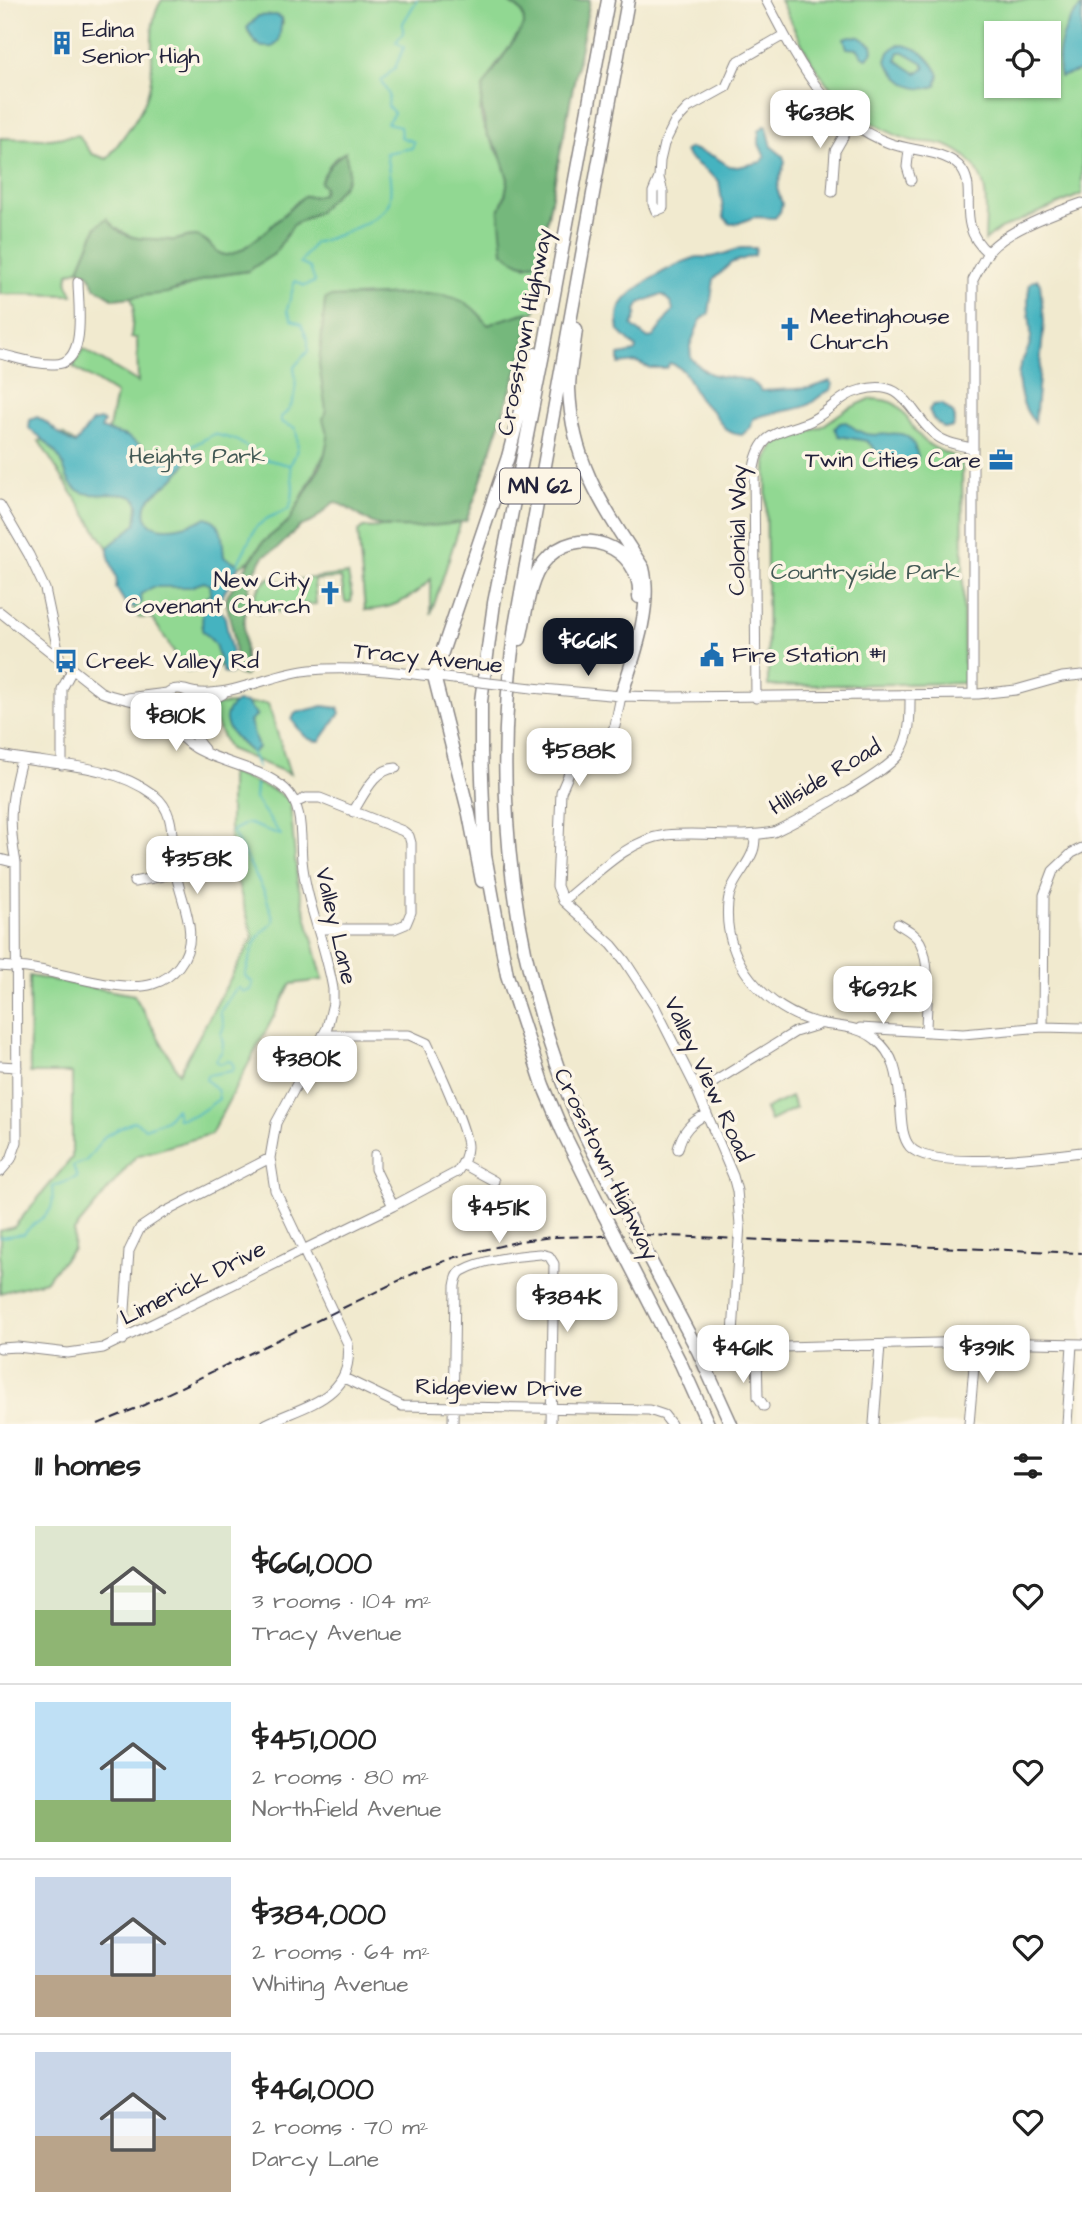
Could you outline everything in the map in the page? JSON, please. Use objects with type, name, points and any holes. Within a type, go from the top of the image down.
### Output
[{"type":"highway","name":"Crosstown Highway","points":[[608,0],[494,603],[481,701],[485,855],[507,975],[543,1085],[562,1130],[681,1364],[708,1424]]},
{"type":"highway","name":"Crosstown Highway","points":[[628,0],[514,626],[506,695],[504,753],[507,839],[513,891],[537,1002],[555,1060],[580,1124],[698,1351],[730,1424]]},
{"type":"highway","points":[[588,221],[569,386],[573,425],[589,479],[643,568],[646,579],[647,599],[621,696]]},
{"type":"highway","points":[[507,975],[434,676],[508,457],[558,273]]},
{"type":"highway","points":[[504,753],[519,641],[535,577],[545,560],[567,544],[601,542],[622,556],[637,579],[639,594],[622,675],[621,696]]},
{"type":"street","points":[[766,0],[820,93],[851,123],[885,141],[945,157],[962,169],[966,180],[968,226],[975,242],[988,253]]},
{"type":"street","points":[[659,178],[664,144],[681,114],[726,87],[737,62],[784,35]]},
{"type":"street","points":[[832,192],[835,151],[851,123]]},
{"type":"street","points":[[909,149],[907,167],[911,180]]},
{"type":"street","points":[[973,694],[973,280],[988,253],[1002,240],[1082,203]]},
{"type":"street","points":[[0,354],[53,365],[68,360],[76,351],[79,338],[78,282]]},
{"type":"street","name":"Colonial Way","points":[[756,698],[754,468],[756,457],[767,439],[776,432],[810,421],[849,394],[875,387],[895,391],[904,397],[941,439],[972,449]]},
{"type":"street","points":[[0,505],[45,589],[60,660]]},
{"type":"street","points":[[0,612],[88,683],[115,698],[155,708],[167,718],[181,722],[194,711]]},
{"type":"street","name":"Tracy Avenue","points":[[185,691],[204,695],[297,672],[332,668],[360,668],[621,696],[756,698],[973,694],[1016,690],[1062,677],[1082,675]]},
{"type":"street","points":[[62,765],[62,689],[72,670]]},
{"type":"street","points":[[115,698],[148,697],[176,689],[185,691],[192,697],[194,711],[191,723],[195,739],[211,754]]},
{"type":"street","name":"Tracy Avenue","points":[[194,711],[233,689]]},
{"type":"street","points":[[167,693],[161,707],[172,728],[188,744],[270,778],[287,790],[295,803],[313,797],[403,831],[409,836],[411,912],[406,924],[394,929],[318,929]]},
{"type":"street","name":"Hillside Road","points":[[563,901],[622,855],[649,839],[665,835],[755,835],[774,832],[785,826],[889,764],[898,755],[908,731],[910,695]]},
{"type":"street","points":[[563,901],[557,886],[561,792],[570,771],[594,752],[610,734],[615,726],[621,696]]},
{"type":"street","points":[[0,755],[100,771],[137,785],[154,795],[168,813],[172,824],[176,873],[188,917],[190,942],[180,964],[162,981],[138,987],[0,966]]},
{"type":"street","points":[[0,1172],[15,1151],[18,1132],[16,863],[10,831],[10,813],[21,760]]},
{"type":"street","points":[[353,812],[379,774],[396,768]]},
{"type":"street","name":"Valley Lane","points":[[295,803],[300,820],[304,876],[333,989],[331,1016],[276,1123],[271,1139],[270,1158],[275,1190],[348,1344],[349,1365],[344,1378]]},
{"type":"street","points":[[755,835],[754,850],[731,887],[728,903],[729,929],[735,953],[755,985],[784,1009],[800,1017],[850,1027],[875,1038],[897,1071],[905,1138],[917,1153],[934,1158],[973,1160],[1082,1152]]},
{"type":"street","points":[[1043,1027],[1044,895],[1053,870],[1082,848]]},
{"type":"street","points":[[0,859],[16,863]]},
{"type":"street","points":[[134,883],[176,873]]},
{"type":"street","name":"Valley View Road","points":[[563,901],[612,945],[630,969],[671,1037],[698,1093],[735,1184],[740,1224],[733,1334],[739,1346],[757,1349]]},
{"type":"street","points":[[898,924],[914,934],[924,952],[927,964],[926,1032]]},
{"type":"street","points":[[698,1093],[795,1031],[809,1027],[837,1026],[926,1032],[1082,1028]]},
{"type":"street","points":[[323,1035],[410,1035],[427,1043],[466,1135],[463,1164],[494,1181]]},
{"type":"street","points":[[0,1066],[17,1067]]},
{"type":"street","points":[[678,1149],[681,1137],[693,1121],[707,1114]]},
{"type":"street","points":[[375,1155],[375,1169],[393,1206]]},
{"type":"street","points":[[123,1340],[129,1251],[140,1228],[161,1213],[270,1158]]},
{"type":"street","name":"Limerick Drive","points":[[0,1348],[17,1347],[73,1353],[103,1348],[393,1206],[449,1177],[463,1164]]},
{"type":"street","points":[[453,1424],[457,1276],[486,1263],[541,1254],[549,1256],[554,1264],[551,1424]]},
{"type":"street","points":[[764,1406],[758,1397],[757,1349],[976,1343],[1077,1344],[1067,1424]]},
{"type":"street","points":[[969,1424],[976,1343]]},
{"type":"street","points":[[874,1424],[880,1345]]},
{"type":"street","points":[[270,1423],[333,1392],[344,1378]]},
{"type":"street","name":"Ridgeview Drive","points":[[344,1378],[402,1406],[649,1410],[668,1420]]},
{"type":"green space","name":"Heights Park","points":[[162,0],[503,0],[523,12],[523,29],[492,73],[480,111],[486,131],[506,169],[506,192],[499,211],[526,266],[546,260],[535,312],[520,314],[484,451],[431,614],[431,579],[401,602],[384,608],[365,610],[358,532],[363,528],[431,525],[431,466],[327,445],[289,521],[263,542],[249,561],[237,566],[211,602],[228,665],[187,672],[152,618],[139,618],[134,613],[134,607],[142,602],[39,441],[63,434],[102,462],[116,394],[73,367],[83,349],[138,382],[137,338],[131,338],[134,306],[131,297],[179,290],[213,276],[248,271],[283,240],[294,224],[318,212],[345,152],[328,168],[324,191],[319,196],[304,196],[253,242],[232,254],[219,253],[207,241],[136,239],[112,226],[97,226],[79,269],[69,273],[67,279],[73,295],[0,294],[0,138],[50,139],[78,135],[92,154],[107,159],[133,124],[147,96],[152,74],[152,30]],"holes":[[[282,18],[283,23],[256,44],[248,32]]]},
{"type":"green space","points":[[503,0],[590,0],[539,262],[528,264],[516,261],[503,252],[499,211],[508,179],[499,151],[487,135],[481,104],[483,87],[524,25],[521,11]]},
{"type":"green space","points":[[780,0],[1082,0],[1082,194],[998,230],[985,241],[984,187],[973,164],[953,148],[903,138],[864,117],[832,90],[803,46]]},
{"type":"green space","points":[[345,152],[348,174],[343,186],[318,212],[294,224],[274,254],[248,271],[215,276],[167,293],[114,299],[95,287],[89,274],[79,269],[97,226],[107,218],[116,229],[133,237],[172,240],[196,236],[206,240],[221,254],[232,254],[259,236],[304,196],[320,195],[324,190],[320,183],[325,173]]},
{"type":"green space","points":[[437,294],[463,301],[489,325],[528,312],[521,360],[466,521],[422,527],[378,525],[334,502],[312,522],[299,527],[278,548],[264,556],[250,580],[244,623],[248,672],[245,676],[237,674],[233,632],[226,601],[228,594],[263,542],[289,521],[325,453],[328,437],[323,419],[326,410],[319,365],[325,300],[329,297]]},
{"type":"green space","name":"Countryside Park","points":[[870,399],[893,403],[927,443],[939,451],[962,459],[964,683],[768,686],[766,460],[775,444],[821,427],[845,410]]},
{"type":"green space","points":[[348,574],[351,602],[345,602],[341,578],[314,580],[316,604],[296,605],[296,610],[258,613],[253,609],[254,598],[259,589],[275,575],[276,582]]},
{"type":"green space","points":[[268,703],[290,774],[229,749],[207,705]]},
{"type":"green space","points":[[230,773],[274,790],[290,801],[297,880],[323,980],[291,984],[211,1134],[136,1156],[74,1231],[73,1249],[45,1281],[0,1293],[0,1231],[14,1227],[72,1158],[72,1073],[30,1073],[29,976],[134,995],[179,1073],[253,937],[230,856]]},
{"type":"green space","points":[[791,1097],[796,1108],[770,1121],[765,1109]]},
{"type":"water","points":[[1082,6],[1082,70],[1061,77],[1062,38]]},
{"type":"water","points":[[276,15],[282,18],[279,40],[273,47],[262,47],[254,41],[247,28],[258,16]]},
{"type":"water","points":[[859,37],[872,45],[873,51],[867,58],[862,56],[858,49],[847,48],[844,38]]},
{"type":"water","points":[[897,45],[904,45],[922,53],[939,75],[936,86],[920,88],[906,84],[886,61],[889,52]],"holes":[[[899,52],[923,63],[925,69],[916,73],[896,60]]]},
{"type":"water","points":[[764,126],[767,127],[772,147],[783,156],[785,162],[777,188],[782,204],[780,212],[775,218],[754,217],[730,224],[724,217],[719,181],[688,157],[685,151],[690,148],[715,157],[729,166],[738,167],[761,162],[765,157],[759,144],[759,131]]},
{"type":"water","points":[[741,248],[756,248],[755,255],[731,263],[714,279],[709,313],[700,321],[690,346],[691,358],[709,373],[751,382],[761,391],[811,388],[830,381],[833,384],[831,390],[807,406],[753,419],[751,427],[742,435],[724,428],[712,411],[702,403],[685,374],[677,366],[670,363],[666,368],[650,368],[637,362],[619,364],[619,355],[635,352],[636,348],[619,331],[618,326],[619,310],[623,302],[651,279],[696,257],[718,256]],"holes":[[[663,295],[671,303],[673,310],[653,337],[647,338],[632,326],[636,310],[640,303]]]},
{"type":"water","points":[[1037,279],[1040,284],[1044,321],[1035,422],[1024,404],[1019,388],[1019,373],[1031,341],[1028,304],[1030,283]]},
{"type":"water","points":[[942,404],[954,414],[951,428],[943,428],[933,419],[929,410],[933,405]]},
{"type":"water","points":[[37,417],[75,444],[92,422],[100,420],[104,422],[101,429],[126,436],[147,449],[185,450],[189,456],[185,465],[148,501],[146,517],[158,527],[168,528],[206,517],[220,528],[224,557],[235,562],[238,567],[216,604],[225,617],[235,671],[230,674],[223,672],[215,644],[202,630],[203,600],[211,594],[210,585],[204,582],[190,587],[153,587],[141,594],[141,603],[134,607],[127,606],[116,588],[108,547],[136,524],[136,499],[121,494],[90,494],[76,489],[51,447],[29,429],[30,420]]},
{"type":"water","points":[[846,422],[866,434],[904,435],[909,438],[918,457],[906,462],[886,461],[867,441],[839,436],[835,428]]},
{"type":"water","points":[[237,702],[246,703],[257,715],[250,721],[258,748],[252,753],[233,735],[226,722],[226,715]]},
{"type":"water","points":[[323,706],[338,708],[340,713],[320,741],[310,739],[303,735],[292,720],[295,713]]},
{"type":"waterway","points":[[237,565],[256,527],[268,518],[289,509],[292,498],[290,465],[298,442],[295,428],[281,422],[281,417],[293,401],[294,367],[308,351],[308,340],[301,324],[292,320],[287,310],[295,281],[304,286],[315,282],[310,268],[300,263],[314,243],[356,228],[385,209],[390,191],[386,153],[412,148],[414,142],[401,137],[400,126],[387,123],[394,113],[388,106],[389,95],[381,81],[395,68],[404,47],[396,42],[403,33],[403,23],[417,0]]},
{"type":"waterway","points":[[185,450],[214,434],[236,440],[265,459],[289,465]]},
{"type":"waterway","points":[[251,752],[258,767]]},
{"type":"waterway","points":[[0,1237],[24,1234],[45,1216],[53,1201],[53,1187],[77,1177],[73,1166],[86,1161],[105,1136],[134,1121],[145,1128],[166,1120],[176,1108],[178,1119],[196,1115],[219,1099],[217,1089],[206,1080],[207,1075],[232,1071],[234,1068],[232,1062],[219,1064],[216,1060],[223,1044],[221,1034],[224,1026],[220,1012],[234,991],[239,988],[244,992],[251,990],[253,983],[245,976],[251,953],[259,937],[274,921],[265,893],[232,831],[247,823],[281,835],[255,799],[256,784]]},
{"type":"railway","points":[[98,1424],[144,1405],[425,1268],[456,1257],[520,1241],[552,1237],[646,1235],[1082,1253]]},
{"type":"place","name":"Edina Senior High","points":[[62,43]]},
{"type":"place","name":"Meetinghouse Church","points":[[790,329]]},
{"type":"place","name":"Twin Cities Care","points":[[1001,460]]},
{"type":"place","name":"New City Covenant Church","points":[[330,593]]},
{"type":"place","name":"Fire Station #1","points":[[712,655]]},
{"type":"place","name":"Creek Valley Rd","points":[[66,661]]}]
